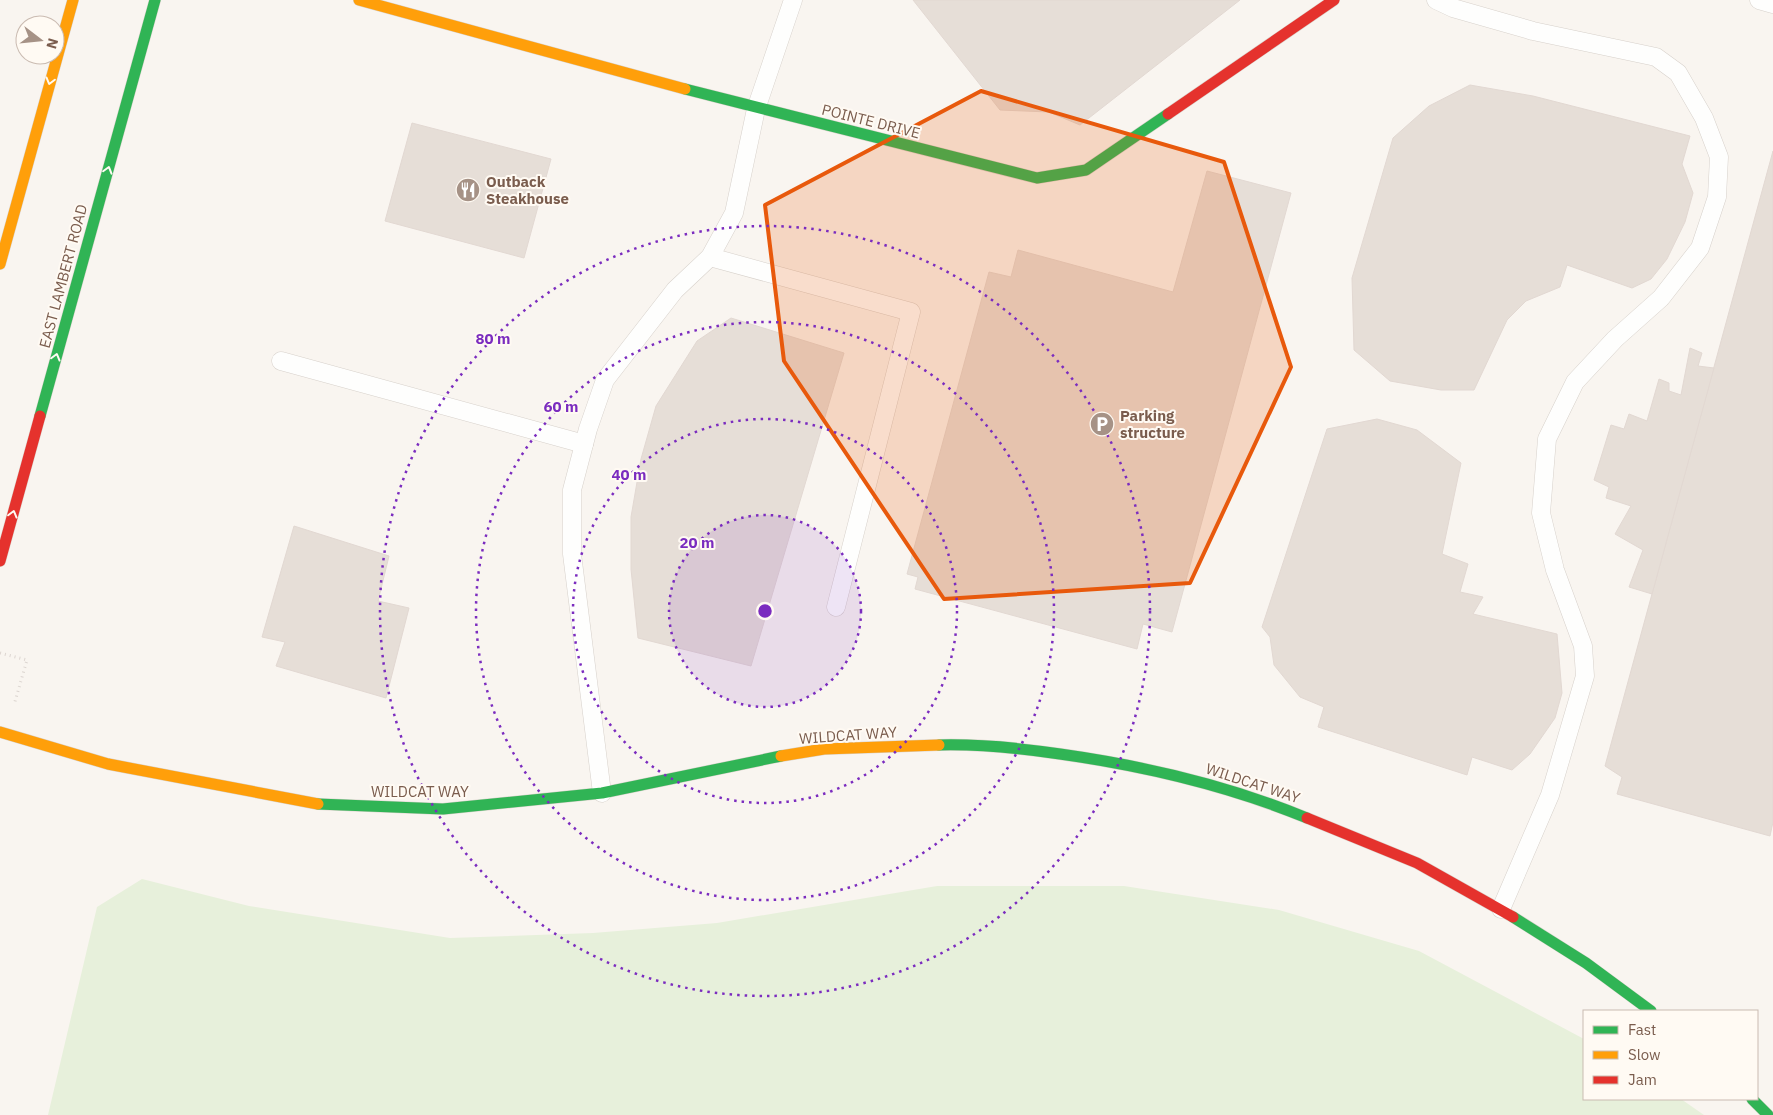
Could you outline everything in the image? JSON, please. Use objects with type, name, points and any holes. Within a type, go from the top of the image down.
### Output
[{"type":"street","points":[[0,264],[73,0]]},
{"type":"street","name":"EAST LAMBERT ROAD","points":[[0,561],[155,0]]},
{"type":"street","name":"POINTE DRIVE","points":[[359,0],[756,108],[1037,178],[1086,170],[1334,0]]},
{"type":"street","name":"WILDCAT WAY","points":[[3,733],[108,764],[308,804],[443,809],[602,793],[746,762],[824,749],[969,744],[1106,760],[1181,776],[1261,799],[1417,863],[1501,909],[1586,962],[1650,1010]]},
{"type":"street","points":[[1753,1100],[1768,1115]]},
{"type":"lane","points":[[602,793],[572,554],[572,490],[584,444],[605,380],[676,290],[710,257],[734,213],[756,108],[793,0]]},
{"type":"lane","points":[[1436,0],[1453,8],[1533,31],[1656,57],[1678,73],[1704,118],[1719,157],[1717,197],[1700,248],[1661,298],[1615,339],[1575,382],[1547,439],[1540,513],[1555,570],[1583,646],[1585,676],[1550,795],[1501,909]]},
{"type":"lane","points":[[1759,0],[1773,4]]},
{"type":"lane","points":[[710,257],[911,312],[836,607]]},
{"type":"lane","points":[[281,361],[584,444]]},
{"type":"path","points":[[0,653],[27,660],[3,733]]},
{"type":"highlighted area","points":[[981,91],[1224,162],[1291,367],[1190,583],[944,599],[784,361],[765,205]]},
{"type":"green space","points":[[142,879],[249,906],[450,938],[593,933],[717,923],[937,886],[1124,886],[1279,910],[1419,951],[1583,1038],[1583,1100],[1682,1100],[1704,1115],[48,1115],[97,907]]},
{"type":"building","points":[[913,0],[1240,0],[1080,125],[1049,112],[1000,110]]},
{"type":"building","points":[[1470,85],[1533,96],[1690,136],[1682,164],[1693,193],[1685,222],[1667,259],[1651,279],[1632,288],[1567,265],[1560,287],[1526,301],[1507,320],[1474,390],[1441,390],[1390,381],[1354,350],[1352,278],[1393,138],[1429,106]]},
{"type":"building","name":"Outback Steakhouse","points":[[412,123],[551,159],[524,258],[385,221]]},
{"type":"building","points":[[1773,151],[1773,822],[1770,836],[1617,794],[1622,777],[1605,766]]},
{"type":"building","points":[[1207,171],[1291,193],[1172,632],[1143,624],[1137,649],[915,589],[918,577],[907,574],[989,272],[1011,277],[1018,250],[1173,292]]},
{"type":"building","points":[[731,318],[844,353],[751,666],[638,638],[631,569],[631,517],[641,459],[656,406],[697,341]]},
{"type":"building","points":[[1690,348],[1702,353],[1698,366],[1714,368],[1652,594],[1629,587],[1643,550],[1615,534],[1631,506],[1606,498],[1609,487],[1594,480],[1611,425],[1624,429],[1629,414],[1647,421],[1659,379],[1669,383],[1669,391],[1681,395]]},
{"type":"building","points":[[1377,419],[1417,430],[1461,463],[1442,554],[1468,564],[1460,592],[1483,597],[1473,614],[1557,634],[1562,693],[1555,718],[1530,754],[1512,770],[1472,757],[1467,775],[1318,727],[1324,707],[1300,697],[1274,665],[1270,637],[1262,627],[1327,429]]},
{"type":"building","points":[[294,526],[389,556],[378,601],[409,608],[386,698],[276,666],[285,642],[262,637]]},
{"type":"traffic: fast","points":[[40,416],[155,0]]},
{"type":"traffic: fast","points":[[685,89],[1037,178],[1086,170],[1168,114]]},
{"type":"traffic: fast","points":[[939,745],[1015,748],[1123,764],[1216,786],[1307,818]]},
{"type":"traffic: fast","points":[[318,804],[443,809],[602,793],[781,756]]},
{"type":"traffic: fast","points":[[1513,917],[1586,963],[1650,1010]]},
{"type":"traffic: fast","points":[[1753,1100],[1768,1115]]},
{"type":"traffic: slow","points":[[0,264],[73,0]]},
{"type":"traffic: slow","points":[[359,0],[685,89]]},
{"type":"traffic: slow","points":[[0,732],[108,764],[318,804]]},
{"type":"traffic: slow","points":[[781,756],[824,749],[939,745]]},
{"type":"traffic: jam","points":[[1168,114],[1334,0]]},
{"type":"traffic: jam","points":[[0,561],[40,416]]},
{"type":"traffic: jam","points":[[1307,818],[1417,863],[1513,917]]},
{"type":"place","name":"Outback Steakhouse","points":[[468,190]]},
{"type":"place","name":"Parking structure","points":[[1102,424]]}]
